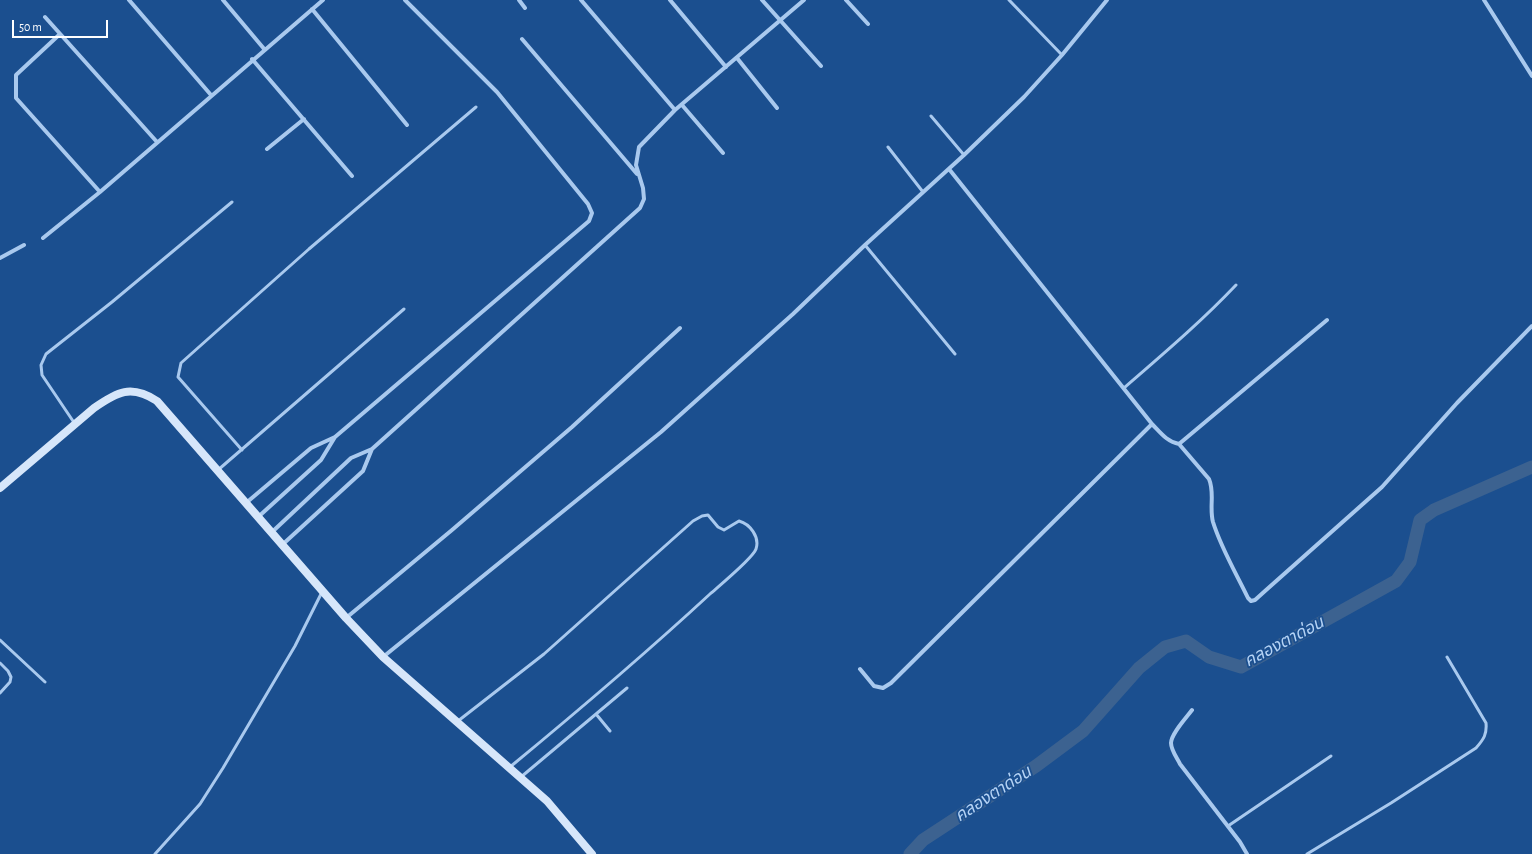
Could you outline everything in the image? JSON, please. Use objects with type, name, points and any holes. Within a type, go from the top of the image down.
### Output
[{"type":"street","points":[[129,0],[211,95]]},
{"type":"street","points":[[223,0],[265,50]]},
{"type":"street","points":[[43,238],[100,192],[322,0]]},
{"type":"street","points":[[245,504],[311,448],[335,437],[589,221],[592,213],[588,204],[497,92],[406,0]]},
{"type":"street","points":[[519,0],[526,8]]},
{"type":"street","points":[[581,0],[675,110]]},
{"type":"street","points":[[670,0],[726,67]]},
{"type":"street","points":[[762,0],[821,66]]},
{"type":"street","points":[[270,533],[351,458],[372,449],[640,208],[644,199],[643,188],[636,165],[639,147],[675,110],[804,0]]},
{"type":"street","points":[[846,0],[868,24]]},
{"type":"street","points":[[383,657],[661,432],[793,314],[1024,97],[1062,55],[1107,0]]},
{"type":"street","points":[[1484,0],[1532,76]]},
{"type":"street","points":[[312,10],[407,125]]},
{"type":"street","points":[[46,17],[157,142]]},
{"type":"street","points":[[60,34],[16,75],[16,98],[100,192]]},
{"type":"street","points":[[522,39],[639,176]]},
{"type":"street","points":[[737,58],[777,108]]},
{"type":"street","points":[[252,60],[352,176]]},
{"type":"street","points":[[682,104],[723,154]]},
{"type":"street","points":[[267,149],[304,119]]},
{"type":"street","points":[[949,169],[1152,424],[1167,440],[1179,444],[1210,479],[1212,486],[1212,520],[1218,538],[1248,598],[1251,601],[1255,600],[1382,487],[1457,403],[1532,326]]},
{"type":"street","points":[[0,258],[24,245]]},
{"type":"street","points":[[1179,444],[1327,320]]},
{"type":"street","points":[[346,618],[458,525],[572,427],[680,328]]},
{"type":"street","points":[[0,488],[109,397],[133,391],[146,394],[157,401],[322,592],[383,657],[548,801],[592,854]]},
{"type":"street","points":[[860,669],[874,686],[883,688],[891,683],[1152,424]]},
{"type":"street","points":[[257,518],[321,460],[335,437]]},
{"type":"street","points":[[282,545],[363,471],[372,449]]},
{"type":"street","points":[[1192,710],[1173,736],[1171,743],[1173,752],[1180,764],[1228,826],[1247,854]]},
{"type":"lane","points":[[1008,0],[1062,55]]},
{"type":"lane","points":[[242,450],[178,377],[182,363],[310,249],[476,107]]},
{"type":"lane","points":[[931,116],[964,155]]},
{"type":"lane","points":[[888,147],[923,192]]},
{"type":"lane","points":[[75,424],[42,375],[40,365],[46,354],[112,302],[232,202]]},
{"type":"lane","points":[[865,245],[955,354]]},
{"type":"lane","points":[[1124,388],[1184,337],[1236,285]]},
{"type":"lane","points":[[217,471],[404,309]]},
{"type":"lane","points":[[457,722],[544,654],[693,521],[702,516],[708,515],[718,527],[724,530],[739,521],[745,523],[754,532],[757,543],[756,550],[740,568],[641,657],[510,767]]},
{"type":"lane","points":[[155,854],[200,804],[223,768],[295,646],[322,592]]},
{"type":"lane","points":[[0,640],[45,682]]},
{"type":"lane","points":[[1307,854],[1463,757],[1476,748],[1484,739],[1486,723],[1447,657]]},
{"type":"lane","points":[[0,663],[8,671],[11,677],[10,682],[0,693]]},
{"type":"lane","points":[[521,777],[628,688]]},
{"type":"lane","points":[[596,714],[610,731]]},
{"type":"lane","points":[[1228,826],[1331,756]]},
{"type":"waterway","name":"คลองตาด่อน","points":[[910,854],[923,840],[1036,766],[1083,731],[1139,668],[1165,647],[1186,641],[1209,657],[1241,667],[1396,581],[1410,562],[1420,520],[1434,510],[1532,467]]}]
